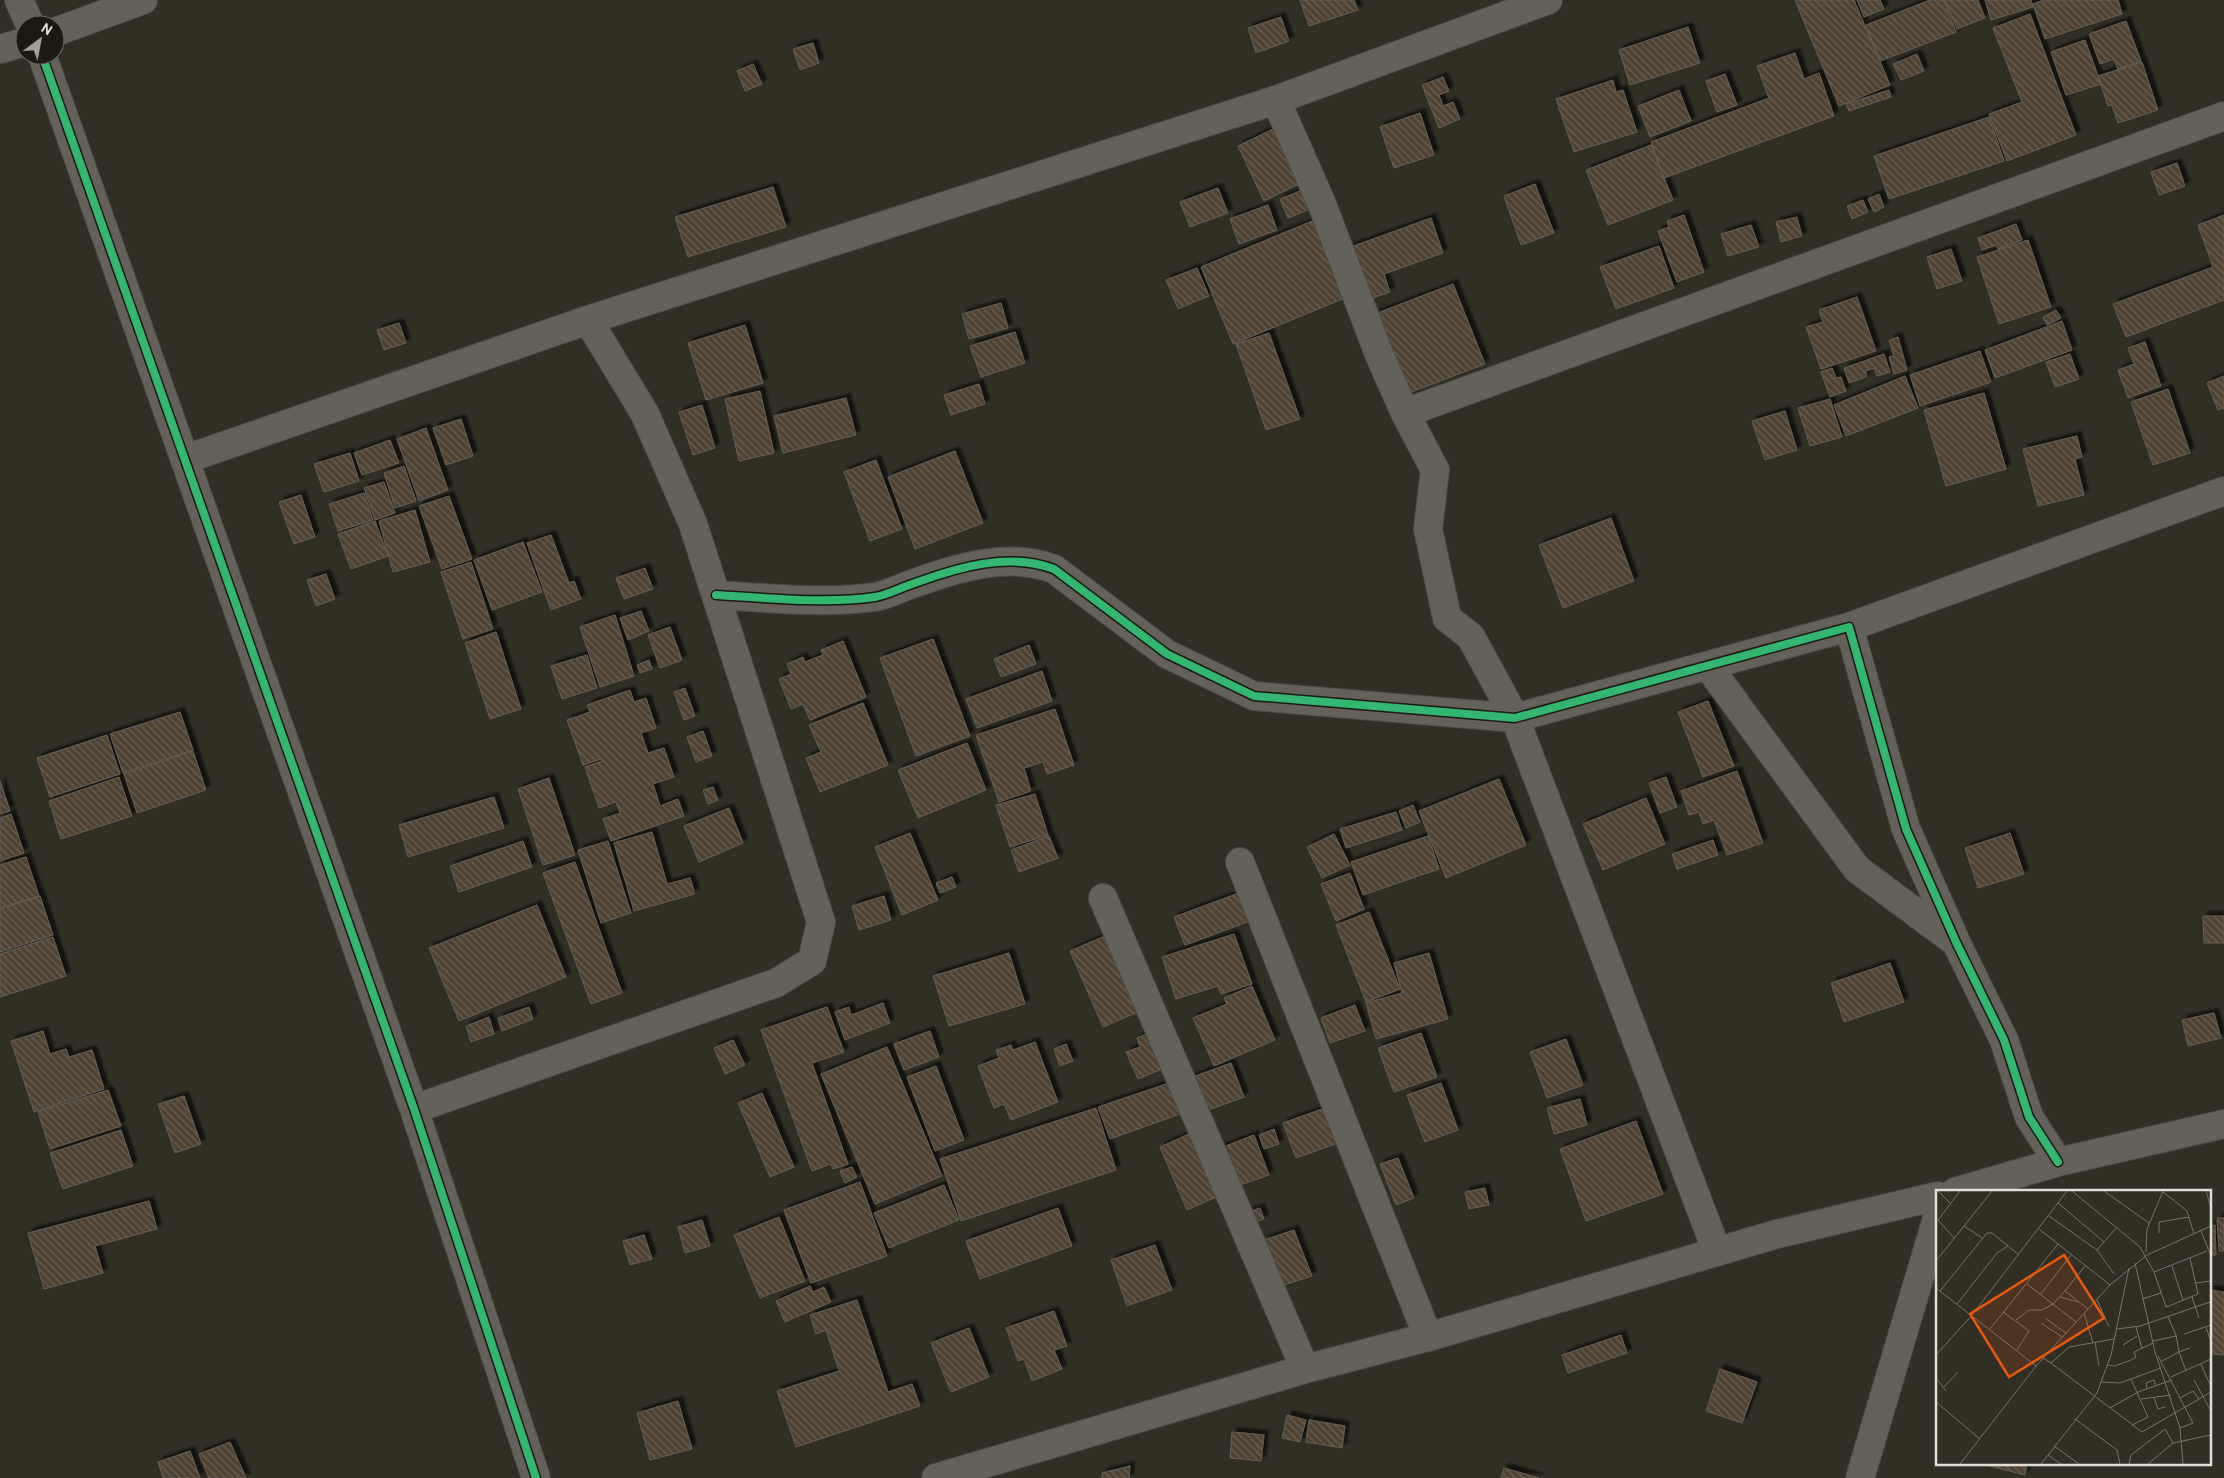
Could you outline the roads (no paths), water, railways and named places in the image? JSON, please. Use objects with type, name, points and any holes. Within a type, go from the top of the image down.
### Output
[{"type":"street","points":[[19,0],[26,15]]},
{"type":"street","points":[[65,28],[143,0]]},
{"type":"street","points":[[186,459],[588,320],[1276,100],[1548,0]]},
{"type":"street","points":[[0,49],[15,45]]},
{"type":"street","points":[[46,65],[414,1109],[536,1478]]},
{"type":"street","points":[[1276,100],[1321,202],[1379,354],[1405,413],[1435,470],[1428,529],[1447,618],[1471,637],[1515,718],[1717,1252]]},
{"type":"street","points":[[1405,413],[2224,116]]},
{"type":"street","points":[[414,1109],[776,983],[812,961],[821,922],[693,524],[645,414],[588,320]]},
{"type":"street","points":[[716,596],[801,600],[876,596],[958,568],[1001,562],[1034,561],[1054,569],[1167,654],[1254,696],[1515,718],[1849,627],[2224,491]]},
{"type":"street","points":[[1849,627],[1906,829],[1956,942],[2004,1040],[2029,1117],[2058,1162]]},
{"type":"street","points":[[1708,666],[1857,869],[1956,942]]},
{"type":"street","points":[[1240,862],[1428,1336]]},
{"type":"street","points":[[1103,898],[1305,1369]]},
{"type":"street","points":[[1962,1190],[2058,1162],[2224,1124]]},
{"type":"street","points":[[936,1478],[1305,1369],[1428,1336],[1777,1234],[1936,1196]]},
{"type":"street","points":[[1860,1478],[1936,1222]]}]
